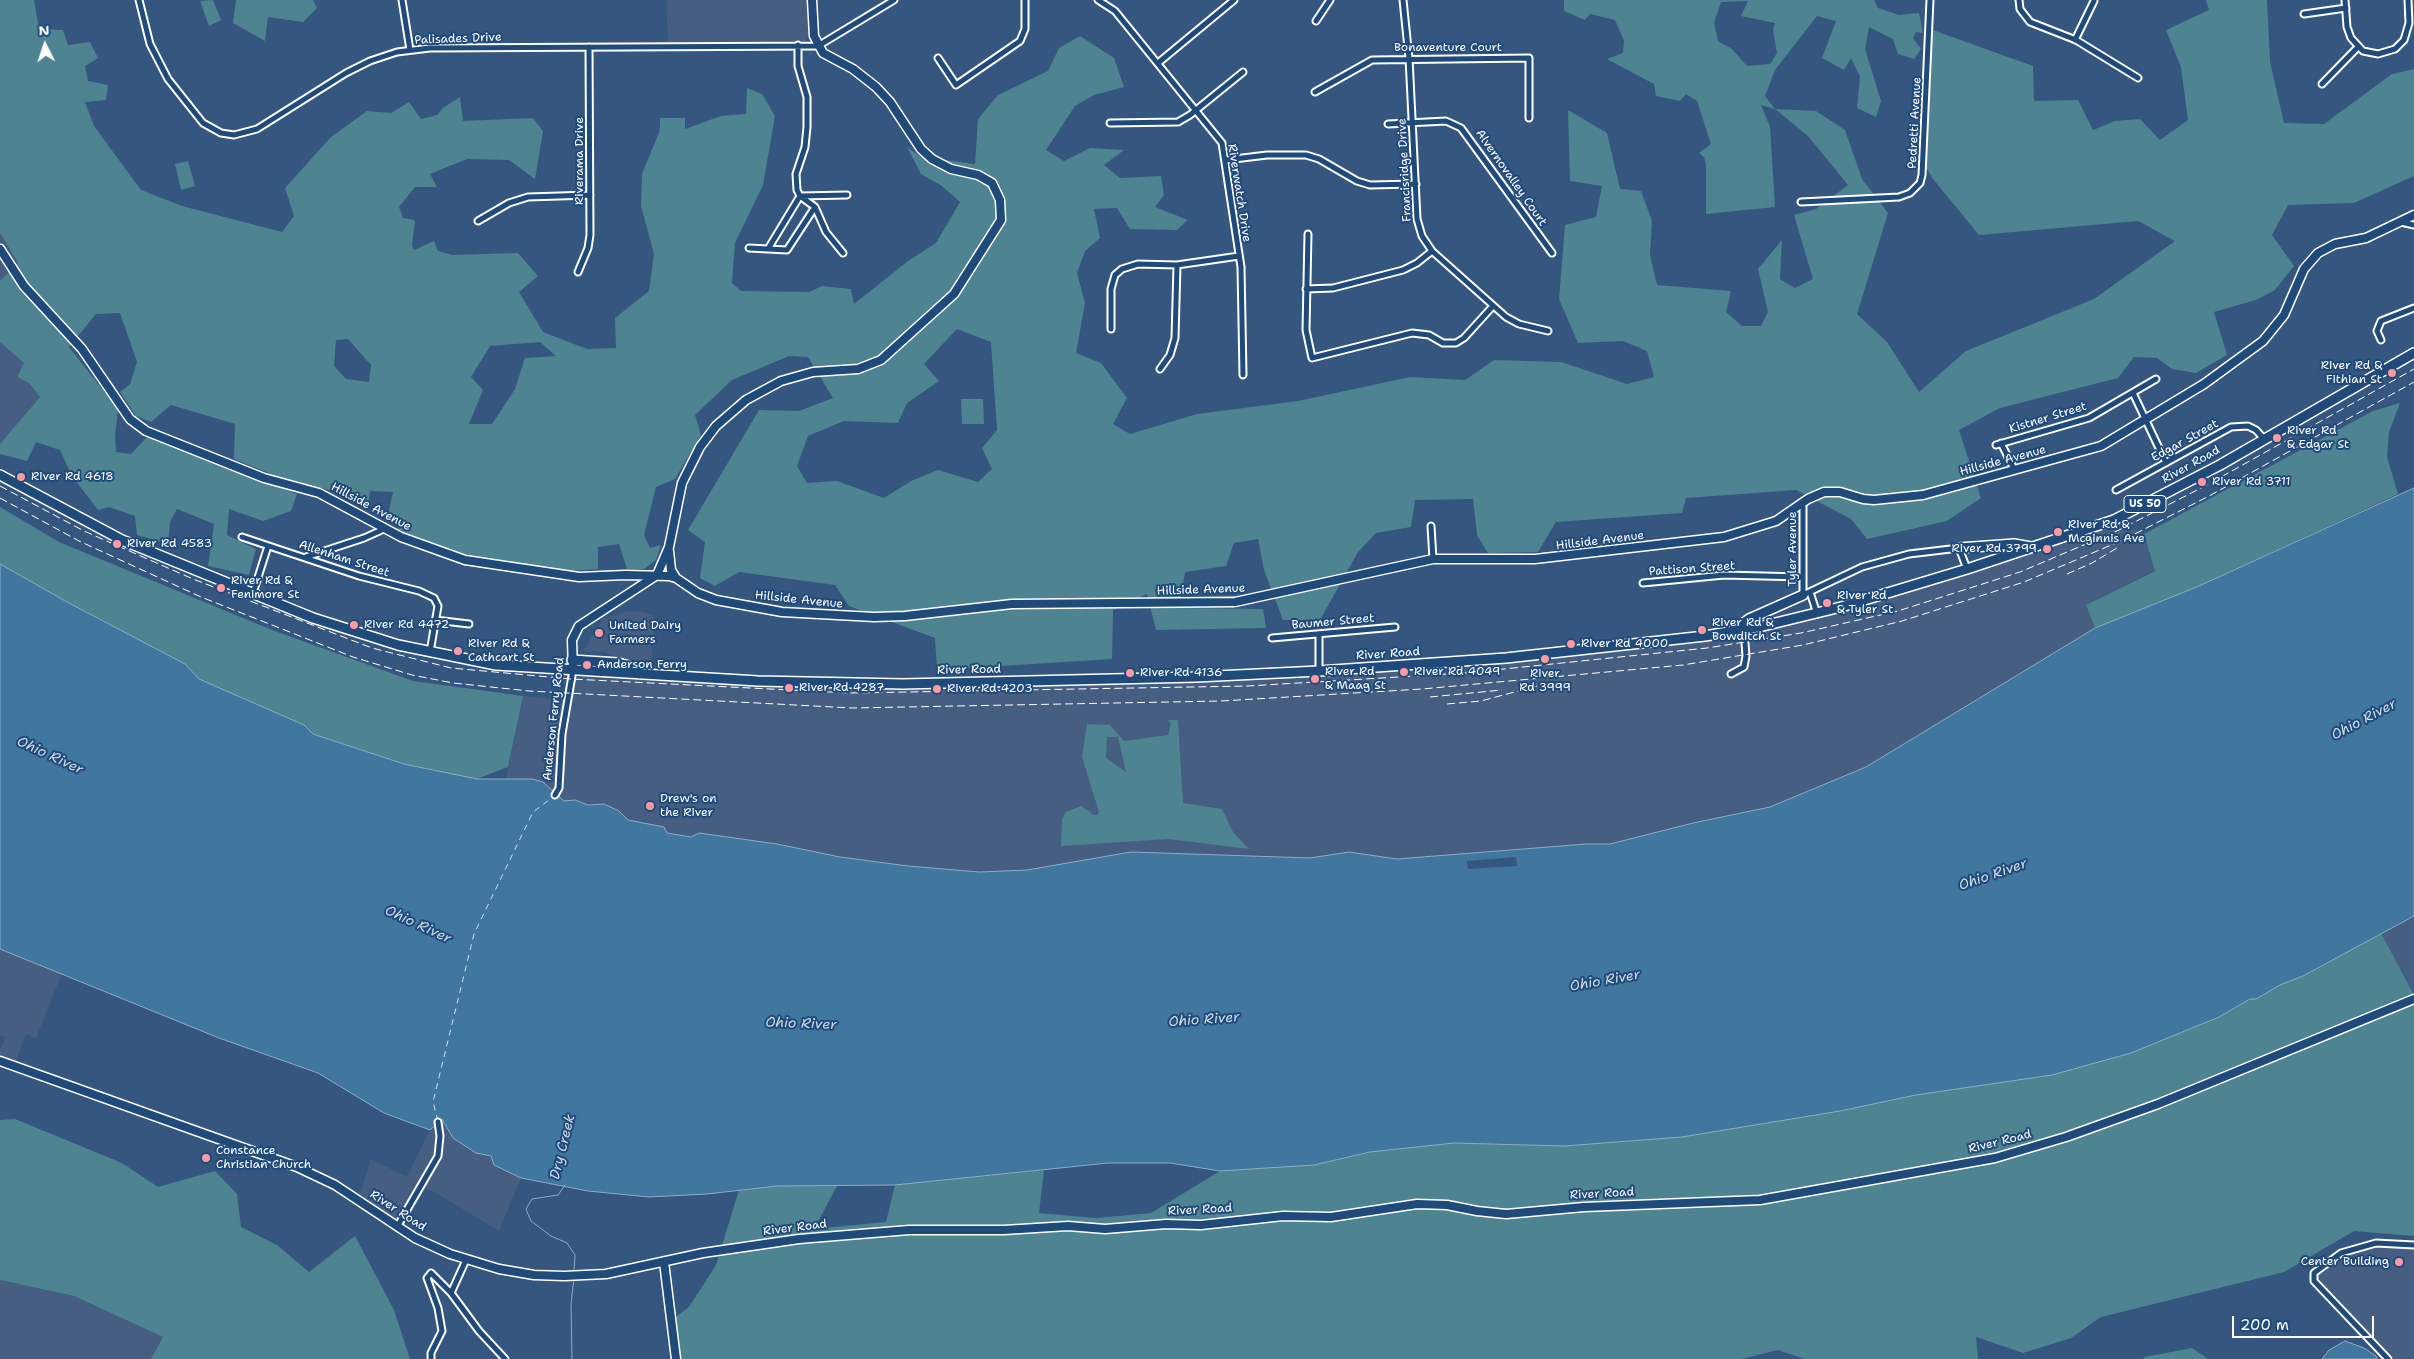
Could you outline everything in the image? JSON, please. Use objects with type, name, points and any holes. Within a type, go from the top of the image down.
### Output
[{"type":"main road","name":"River Road","points":[[572,665],[618,663],[629,666],[640,674],[758,681],[903,684],[1196,677],[1319,671],[1506,658],[1744,630],[1817,614],[1967,569],[2114,520],[2176,488],[2414,353]]},
{"type":"main road","points":[[0,474],[122,540],[339,628],[430,652],[496,665],[572,665]]},
{"type":"main road","points":[[1959,548],[2014,544],[2034,547]]},
{"type":"main road","points":[[1744,630],[1745,622],[1749,619],[1807,593]]},
{"type":"street","name":"Palisades Drive","points":[[139,0],[150,44],[168,79],[203,123],[214,130],[237,135],[257,129],[358,66],[382,56],[410,50],[451,48],[818,46]]},
{"type":"street","points":[[402,0],[410,50]]},
{"type":"street","points":[[676,578],[669,563],[669,547],[678,499],[687,471],[707,436],[725,417],[746,400],[781,381],[813,372],[858,369],[881,360],[954,294],[1001,220],[1000,200],[992,183],[978,176],[951,169],[927,155],[890,102],[876,87],[854,69],[826,56],[818,46],[814,36],[812,0]]},
{"type":"street","points":[[818,46],[894,0]]},
{"type":"street","points":[[938,58],[956,85],[1020,41],[1025,29],[1025,0]]},
{"type":"street","name":"Riverwatch Drive","points":[[1098,0],[1115,11],[1220,137],[1226,160],[1239,256],[1243,375]]},
{"type":"street","points":[[1158,63],[1234,0]]},
{"type":"street","points":[[1316,21],[1330,0]]},
{"type":"street","name":"Francisridge Drive","points":[[1404,0],[1419,230],[1432,251],[1506,317],[1519,324],[1548,331]]},
{"type":"street","name":"Pedretti Avenue","points":[[1801,202],[1899,196],[1914,190],[1920,183],[1922,175],[1930,0]]},
{"type":"street","points":[[2019,0],[2020,9],[2030,22],[2075,40],[2138,78]]},
{"type":"street","points":[[2345,0],[2348,32],[2358,47],[2370,53],[2385,53],[2400,45],[2407,34],[2409,23],[2408,0]]},
{"type":"street","points":[[2075,40],[2094,1]]},
{"type":"street","points":[[2304,14],[2346,8]]},
{"type":"street","points":[[768,249],[800,196],[796,174],[805,147],[808,127],[807,97],[798,66],[798,45]]},
{"type":"street","name":"Riverama Drive","points":[[578,272],[590,242],[589,47]]},
{"type":"street","points":[[2322,84],[2358,47]]},
{"type":"street","name":"Bonaventure Court","points":[[1315,92],[1366,62],[1381,58],[1529,58],[1529,118]]},
{"type":"street","points":[[1110,123],[1171,123],[1184,119],[1243,72]]},
{"type":"street","name":"Alvernovalley Court","points":[[1388,124],[1446,121],[1461,128],[1552,252]]},
{"type":"street","points":[[1226,160],[1267,155],[1306,155],[1357,181],[1370,185],[1416,184]]},
{"type":"street","points":[[478,221],[509,203],[528,197],[590,195]]},
{"type":"street","points":[[800,196],[847,195]]},
{"type":"street","points":[[800,196],[815,207],[826,232],[843,253]]},
{"type":"street","points":[[749,248],[787,250],[815,207]]},
{"type":"street","name":"Hillside Avenue","points":[[0,249],[24,286],[71,336],[130,419],[140,428],[264,478],[328,496],[401,537],[464,560],[579,577],[657,575],[676,578],[706,596],[782,612],[843,616],[905,616],[1012,604],[1235,602],[1433,559],[1535,559],[1705,540],[1741,533],[1764,526],[1782,517],[1816,494],[1833,492],[1874,500],[1923,495],[2101,446],[2204,384],[2263,341],[2284,315],[2304,269],[2318,252],[2335,244],[2366,238],[2414,215]]},
{"type":"street","points":[[2401,222],[2414,225]]},
{"type":"street","points":[[1308,234],[1306,336],[1312,358],[1412,333],[1423,333],[1448,344],[1456,343],[1464,338],[1493,306]]},
{"type":"street","points":[[1306,289],[1333,288],[1403,270],[1417,263],[1432,251]]},
{"type":"street","points":[[1112,328],[1111,289],[1118,272],[1126,266],[1138,264],[1177,265],[1239,256]]},
{"type":"street","points":[[1160,369],[1170,355],[1175,338],[1177,265]]},
{"type":"street","points":[[2381,340],[2378,328],[2381,321],[2414,308]]},
{"type":"street","name":"Kistner Street","points":[[2014,469],[1999,444],[2089,418],[2156,379]]},
{"type":"street","points":[[2133,393],[2166,463]]},
{"type":"street","name":"Edgar Street","points":[[2116,490],[2235,426],[2252,428],[2264,439]]},
{"type":"street","name":"Tyler Avenue","points":[[1802,503],[1802,577],[1817,614]]},
{"type":"street","points":[[1431,526],[1433,559]]},
{"type":"street","points":[[306,557],[364,538],[384,529]]},
{"type":"street","name":"Allenham Street","points":[[242,538],[306,557],[359,576],[418,591],[434,598],[437,603],[435,620]]},
{"type":"street","points":[[253,593],[268,546]]},
{"type":"street","points":[[657,575],[669,547]]},
{"type":"street","points":[[1807,593],[1854,571],[1881,561],[1909,554],[1959,548],[1967,569]]},
{"type":"street","points":[[634,575],[638,587]]},
{"type":"street","name":"Anderson Ferry Road","points":[[556,794],[559,788],[562,734],[572,665],[572,640],[579,626],[657,575]]},
{"type":"street","name":"Pattison Street","points":[[1643,582],[1724,575],[1802,577]]},
{"type":"street","points":[[430,652],[435,620],[469,624]]},
{"type":"street","name":"Baumer Street","points":[[1272,638],[1319,635],[1395,626]]},
{"type":"street","points":[[1731,674],[1744,667],[1746,656],[1744,630]]},
{"type":"street","points":[[1319,635],[1319,671]]},
{"type":"street","name":"River Road","points":[[0,1061],[297,1167],[336,1186],[426,1244],[466,1260],[499,1270],[534,1275],[606,1274],[703,1254],[799,1239],[909,1230],[1004,1230],[1068,1226],[1105,1230],[1166,1224],[1201,1225],[1283,1216],[1331,1217],[1417,1204],[1447,1205],[1476,1211],[1506,1214],[1584,1207],[1760,1200],[1995,1158],[2066,1137],[2158,1104],[2414,999]]},
{"type":"street","points":[[397,1227],[438,1156],[440,1136],[438,1122]]},
{"type":"street","points":[[2388,1359],[2314,1281],[2314,1273],[2341,1252],[2376,1243],[2414,1245]]},
{"type":"street","points":[[452,1293],[466,1260]]},
{"type":"street","points":[[664,1262],[676,1359]]},
{"type":"street","points":[[431,1359],[431,1353],[439,1340],[442,1326],[428,1275],[433,1274],[452,1293],[479,1331],[505,1359]]},
{"type":"shaded area","points":[[666,0],[809,0],[809,33],[806,41],[668,42]]},
{"type":"shaded area","points":[[0,233],[18,263],[0,281]]},
{"type":"shaded area","points":[[0,342],[24,363],[17,377],[29,383],[40,397],[0,444]]},
{"type":"shaded area","points":[[2114,520],[2144,534],[2155,570],[2086,605],[2095,628],[1866,767],[1770,807],[1693,823],[1610,844],[1586,844],[1397,859],[1349,852],[1310,858],[979,872],[908,866],[840,857],[777,844],[667,833],[664,827],[628,820],[619,811],[604,804],[588,805],[575,800],[564,801],[555,795],[506,779],[523,696],[568,700],[573,670],[832,683],[1319,671],[1705,636],[1800,618]]},
{"type":"shaded area","points":[[628,611],[644,612],[653,616],[656,621],[651,647],[652,664],[618,657],[605,652],[583,651],[603,619]]},
{"type":"shaded area","points":[[2414,916],[2414,995],[2381,933]]},
{"type":"shaded area","points":[[0,949],[62,973],[36,1038],[26,1034],[14,1066],[0,1061],[0,1050],[5,1038],[0,1035]]},
{"type":"shaded area","points":[[442,1119],[476,1153],[492,1156],[494,1165],[521,1178],[499,1231],[421,1184],[397,1227],[358,1200],[371,1159],[407,1177],[430,1130]]},
{"type":"shaded area","points":[[2376,1243],[2414,1245],[2414,1359],[2387,1359],[2314,1281],[2314,1273],[2338,1254]]},
{"type":"shaded area","points":[[0,1280],[74,1296],[163,1337],[151,1359],[0,1359]]},
{"type":"green space","points":[[0,0],[34,0],[39,29],[63,30],[68,45],[90,42],[98,58],[85,66],[88,81],[108,85],[106,100],[85,102],[94,126],[141,190],[182,206],[282,232],[294,216],[285,188],[331,137],[367,111],[391,113],[409,102],[421,119],[437,115],[443,108],[460,97],[463,121],[533,118],[543,131],[535,179],[509,160],[467,159],[430,174],[437,187],[415,187],[399,207],[403,218],[415,220],[412,246],[414,250],[434,241],[438,251],[453,255],[518,253],[538,276],[519,292],[543,332],[587,349],[616,348],[615,318],[649,291],[654,254],[641,206],[642,174],[660,130],[660,118],[685,118],[685,129],[721,116],[746,114],[747,88],[762,94],[775,116],[763,185],[735,243],[732,283],[741,291],[809,292],[822,286],[851,289],[854,304],[908,261],[936,243],[960,202],[942,186],[921,174],[907,147],[921,157],[975,164],[978,119],[998,95],[1048,71],[1059,48],[1080,36],[1114,58],[1124,87],[1094,95],[1075,106],[1046,150],[1064,161],[1090,148],[1124,150],[1104,165],[1120,178],[1161,176],[1164,195],[1155,207],[1188,220],[1177,230],[1130,229],[1117,208],[1094,209],[1100,238],[1085,251],[1077,273],[1085,303],[1076,353],[1101,363],[1127,398],[1113,424],[1130,434],[1197,414],[1298,401],[1410,377],[1465,380],[1494,360],[1561,362],[1627,384],[1654,377],[1647,351],[1623,341],[1578,343],[1559,299],[1565,225],[1596,217],[1602,186],[1570,181],[1568,110],[1607,133],[1620,189],[1641,191],[1652,221],[1650,255],[1657,285],[1731,291],[1726,312],[1742,326],[1761,326],[1768,312],[1758,269],[1782,240],[1780,279],[1795,288],[1813,279],[1794,215],[1816,209],[1848,185],[1808,136],[1775,109],[1816,111],[1845,130],[1862,179],[1888,213],[1857,314],[1887,342],[1919,392],[1966,351],[2094,299],[2175,241],[2138,221],[1979,235],[1933,179],[1923,162],[1930,29],[2033,66],[2034,101],[2078,100],[2093,130],[2115,121],[2140,119],[2160,140],[2188,120],[2181,67],[2166,30],[2209,10],[2206,0],[2267,0],[2270,62],[2284,123],[2324,124],[2392,74],[2414,69],[2414,176],[2354,203],[2288,205],[2272,235],[2294,266],[2275,290],[2256,300],[2214,312],[2227,355],[2196,373],[2172,369],[2157,358],[2134,357],[2118,378],[2000,408],[1959,430],[1981,498],[1947,521],[1867,539],[1851,519],[1796,490],[1686,498],[1682,513],[1556,522],[1538,552],[1488,553],[1477,535],[1473,499],[1415,500],[1411,527],[1376,533],[1358,552],[1320,620],[1283,620],[1264,570],[1258,539],[1234,543],[1226,566],[1185,572],[1179,608],[1263,609],[1266,628],[1156,630],[1147,594],[1113,610],[1112,659],[937,670],[935,638],[849,606],[835,585],[739,572],[715,586],[700,578],[705,542],[688,530],[759,410],[799,411],[833,398],[808,357],[789,356],[732,380],[695,415],[701,435],[675,479],[656,487],[644,535],[650,548],[661,545],[656,560],[644,569],[627,569],[619,544],[598,547],[598,569],[571,571],[467,555],[399,530],[389,510],[393,492],[370,491],[368,507],[333,491],[281,478],[234,459],[235,424],[171,405],[151,422],[136,416],[120,392],[130,384],[137,362],[120,313],[96,314],[69,347],[118,409],[115,435],[116,452],[131,454],[148,436],[297,494],[291,511],[263,521],[229,509],[227,535],[256,549],[249,575],[208,566],[214,524],[177,509],[170,522],[168,544],[137,535],[135,516],[109,507],[98,510],[72,476],[60,450],[36,442],[27,461],[0,454],[0,444],[40,397],[29,383],[17,377],[24,363],[0,342],[0,281],[18,263],[0,233]],"holes":[[[957,329],[991,342],[997,430],[982,448],[992,469],[978,482],[938,470],[911,481],[884,498],[837,481],[807,483],[797,466],[808,436],[844,421],[898,423],[907,403],[939,381],[924,364]],[[348,339],[371,365],[369,382],[346,379],[334,366],[336,340]],[[540,342],[556,356],[525,358],[515,389],[492,424],[469,424],[483,390],[471,377],[490,346]]]},
{"type":"green space","points":[[213,0],[221,20],[209,26],[200,1]]},
{"type":"green space","points":[[236,0],[313,0],[317,8],[303,22],[268,17],[265,41],[233,23]]},
{"type":"green space","points":[[1564,0],[1874,0],[1878,8],[1899,15],[1919,13],[1923,33],[1916,32],[1913,38],[1921,49],[1914,59],[1898,54],[1893,39],[1869,27],[1865,49],[1881,101],[1876,117],[1857,108],[1860,77],[1851,58],[1844,70],[1822,58],[1836,21],[1817,16],[1775,70],[1765,96],[1775,109],[1761,105],[1770,127],[1775,207],[1706,214],[1706,165],[1704,157],[1699,153],[1711,144],[1697,101],[1686,94],[1680,101],[1656,96],[1654,84],[1607,59],[1623,53],[1624,41],[1615,20],[1590,14],[1585,20],[1564,11]],"holes":[[[1748,1],[1741,16],[1775,23],[1773,30],[1777,53],[1770,64],[1747,66],[1732,49],[1718,41],[1714,23],[1721,2]]]},
{"type":"green space","points":[[188,161],[195,186],[181,190],[175,164]]},
{"type":"green space","points":[[961,399],[983,399],[984,424],[962,424]]},
{"type":"green space","points":[[2400,403],[2389,432],[2387,457],[2398,494],[2199,586],[2095,628],[2086,605],[2155,571],[2144,534],[2373,411]]},
{"type":"green space","points":[[0,507],[59,542],[272,630],[413,681],[523,696],[508,767],[477,779],[404,764],[313,734],[304,725],[199,679],[185,664],[67,602],[0,564]]},
{"type":"green space","points":[[1168,720],[1178,720],[1183,803],[1222,809],[1233,832],[1249,849],[1168,839],[1061,846],[1062,819],[1066,812],[1081,806],[1094,815],[1097,815],[1099,812],[1082,757],[1087,724],[1110,725],[1124,741],[1168,735],[1171,724]],"holes":[[[1107,737],[1118,737],[1126,772],[1106,758]]]},
{"type":"green space","points":[[2381,933],[2414,995],[2414,1236],[2354,1231],[2284,1272],[2101,1317],[2071,1338],[2023,1353],[1976,1337],[1978,1359],[1805,1359],[1778,1350],[1741,1359],[676,1359],[672,1320],[689,1307],[716,1265],[739,1190],[777,1186],[838,1184],[814,1229],[886,1222],[895,1185],[1044,1170],[1039,1213],[1096,1218],[1151,1213],[1220,1171],[1314,1165],[1370,1152],[1454,1143],[1564,1146],[1682,1137],[1840,1111],[1916,1095],[2219,1017],[2250,999],[2256,999],[2280,985],[2303,976]]},
{"type":"green space","points":[[15,1119],[122,1163],[158,1187],[215,1171],[237,1194],[241,1227],[277,1245],[309,1272],[355,1236],[394,1310],[410,1359],[151,1359],[163,1337],[74,1296],[0,1280],[0,1120]]},
{"type":"green space","points":[[2192,1348],[2208,1359],[2143,1359],[2145,1357]]},
{"type":"water","name":"Ohio River","points":[[2414,488],[2414,916],[2303,976],[2280,985],[2256,999],[2250,999],[2219,1017],[2131,1053],[2052,1075],[1916,1095],[1840,1111],[1682,1137],[1564,1146],[1454,1143],[1370,1152],[1314,1165],[1220,1171],[1170,1163],[1108,1163],[895,1185],[777,1186],[707,1194],[649,1197],[588,1191],[521,1178],[494,1165],[491,1156],[476,1153],[453,1138],[442,1119],[430,1130],[384,1113],[318,1073],[219,1038],[0,949],[0,564],[67,602],[185,664],[199,679],[304,725],[313,734],[404,764],[477,779],[532,779],[543,782],[564,801],[575,800],[588,805],[604,804],[619,811],[628,820],[664,827],[667,833],[691,837],[699,833],[777,844],[840,857],[908,866],[979,872],[1027,870],[1131,852],[1310,858],[1349,852],[1397,859],[1586,844],[1610,844],[1693,823],[1770,807],[1866,767],[2095,628],[2199,586]]},
{"type":"water","points":[[2345,1341],[2364,1348],[2376,1356],[2377,1359],[2322,1359],[2329,1350]]},
{"type":"pier","points":[[1516,857],[1517,866],[1468,869],[1467,861]]},
{"type":"waterway","name":"Dry Creek","points":[[565,1185],[558,1195],[532,1199],[526,1209],[531,1221],[551,1236],[567,1243],[575,1255],[574,1271]]},
{"type":"waterway","name":"Dry Creek","points":[[572,1359],[571,1304],[574,1278]]},
{"type":"ferry route","points":[[438,1121],[433,1102],[474,934],[533,812],[553,797]]},
{"type":"railway","points":[[0,486],[84,531],[193,579],[372,648],[451,668],[571,679],[850,693],[1248,686],[1465,673],[1707,648],[1801,633],[1898,611],[2020,572],[2119,530],[2205,486],[2414,369]]},
{"type":"railway","points":[[0,498],[79,541],[201,597],[353,657],[412,675],[453,683],[529,691],[852,708],[1221,701],[1422,689],[1683,665],[1803,645],[1902,621],[2024,582],[2123,540],[2211,495],[2414,382]]},
{"type":"railway","points":[[2067,574],[2092,563],[2117,548]]},
{"type":"railway","points":[[1447,704],[1481,701],[1552,682]]},
{"type":"railway","points":[[1430,697],[1502,690]]},
{"type":"place","name":"River Rd & Fithian St","points":[[2392,373]]},
{"type":"place","name":"River Rd & Edgar St","points":[[2277,438]]},
{"type":"place","name":"River Rd 4618","points":[[21,477]]},
{"type":"place","name":"River Rd 3711","points":[[2202,482]]},
{"type":"place","name":"River Rd & Mcginnis Ave","points":[[2058,532]]},
{"type":"place","name":"River Rd 4583","points":[[117,544]]},
{"type":"place","name":"River Rd 3799","points":[[2047,549]]},
{"type":"place","name":"River Rd & Fenimore St","points":[[221,588]]},
{"type":"place","name":"River Rd & Tyler St","points":[[1827,603]]},
{"type":"place","name":"River Rd 4472","points":[[354,625]]},
{"type":"place","name":"River Rd & Bowditch St","points":[[1702,630]]},
{"type":"place","name":"United Dairy Farmers","points":[[599,633]]},
{"type":"place","name":"River Rd 4000","points":[[1571,644]]},
{"type":"place","name":"River Rd & Cathcart St","points":[[458,651]]},
{"type":"place","name":"River Rd 3999","points":[[1545,659]]},
{"type":"place","name":"Anderson Ferry","points":[[587,665]]},
{"type":"place","name":"River Rd 4049","points":[[1404,672]]},
{"type":"place","name":"River Rd 4136","points":[[1130,673]]},
{"type":"place","name":"River Rd & Maag St","points":[[1315,679]]},
{"type":"place","name":"River Rd 4287","points":[[789,688]]},
{"type":"place","name":"River Rd 4203","points":[[937,689]]},
{"type":"place","name":"Drew's on the River","points":[[650,806]]},
{"type":"place","name":"Constance Christian Church","points":[[206,1158]]},
{"type":"place","name":"Center Building","points":[[2399,1262]]}]
